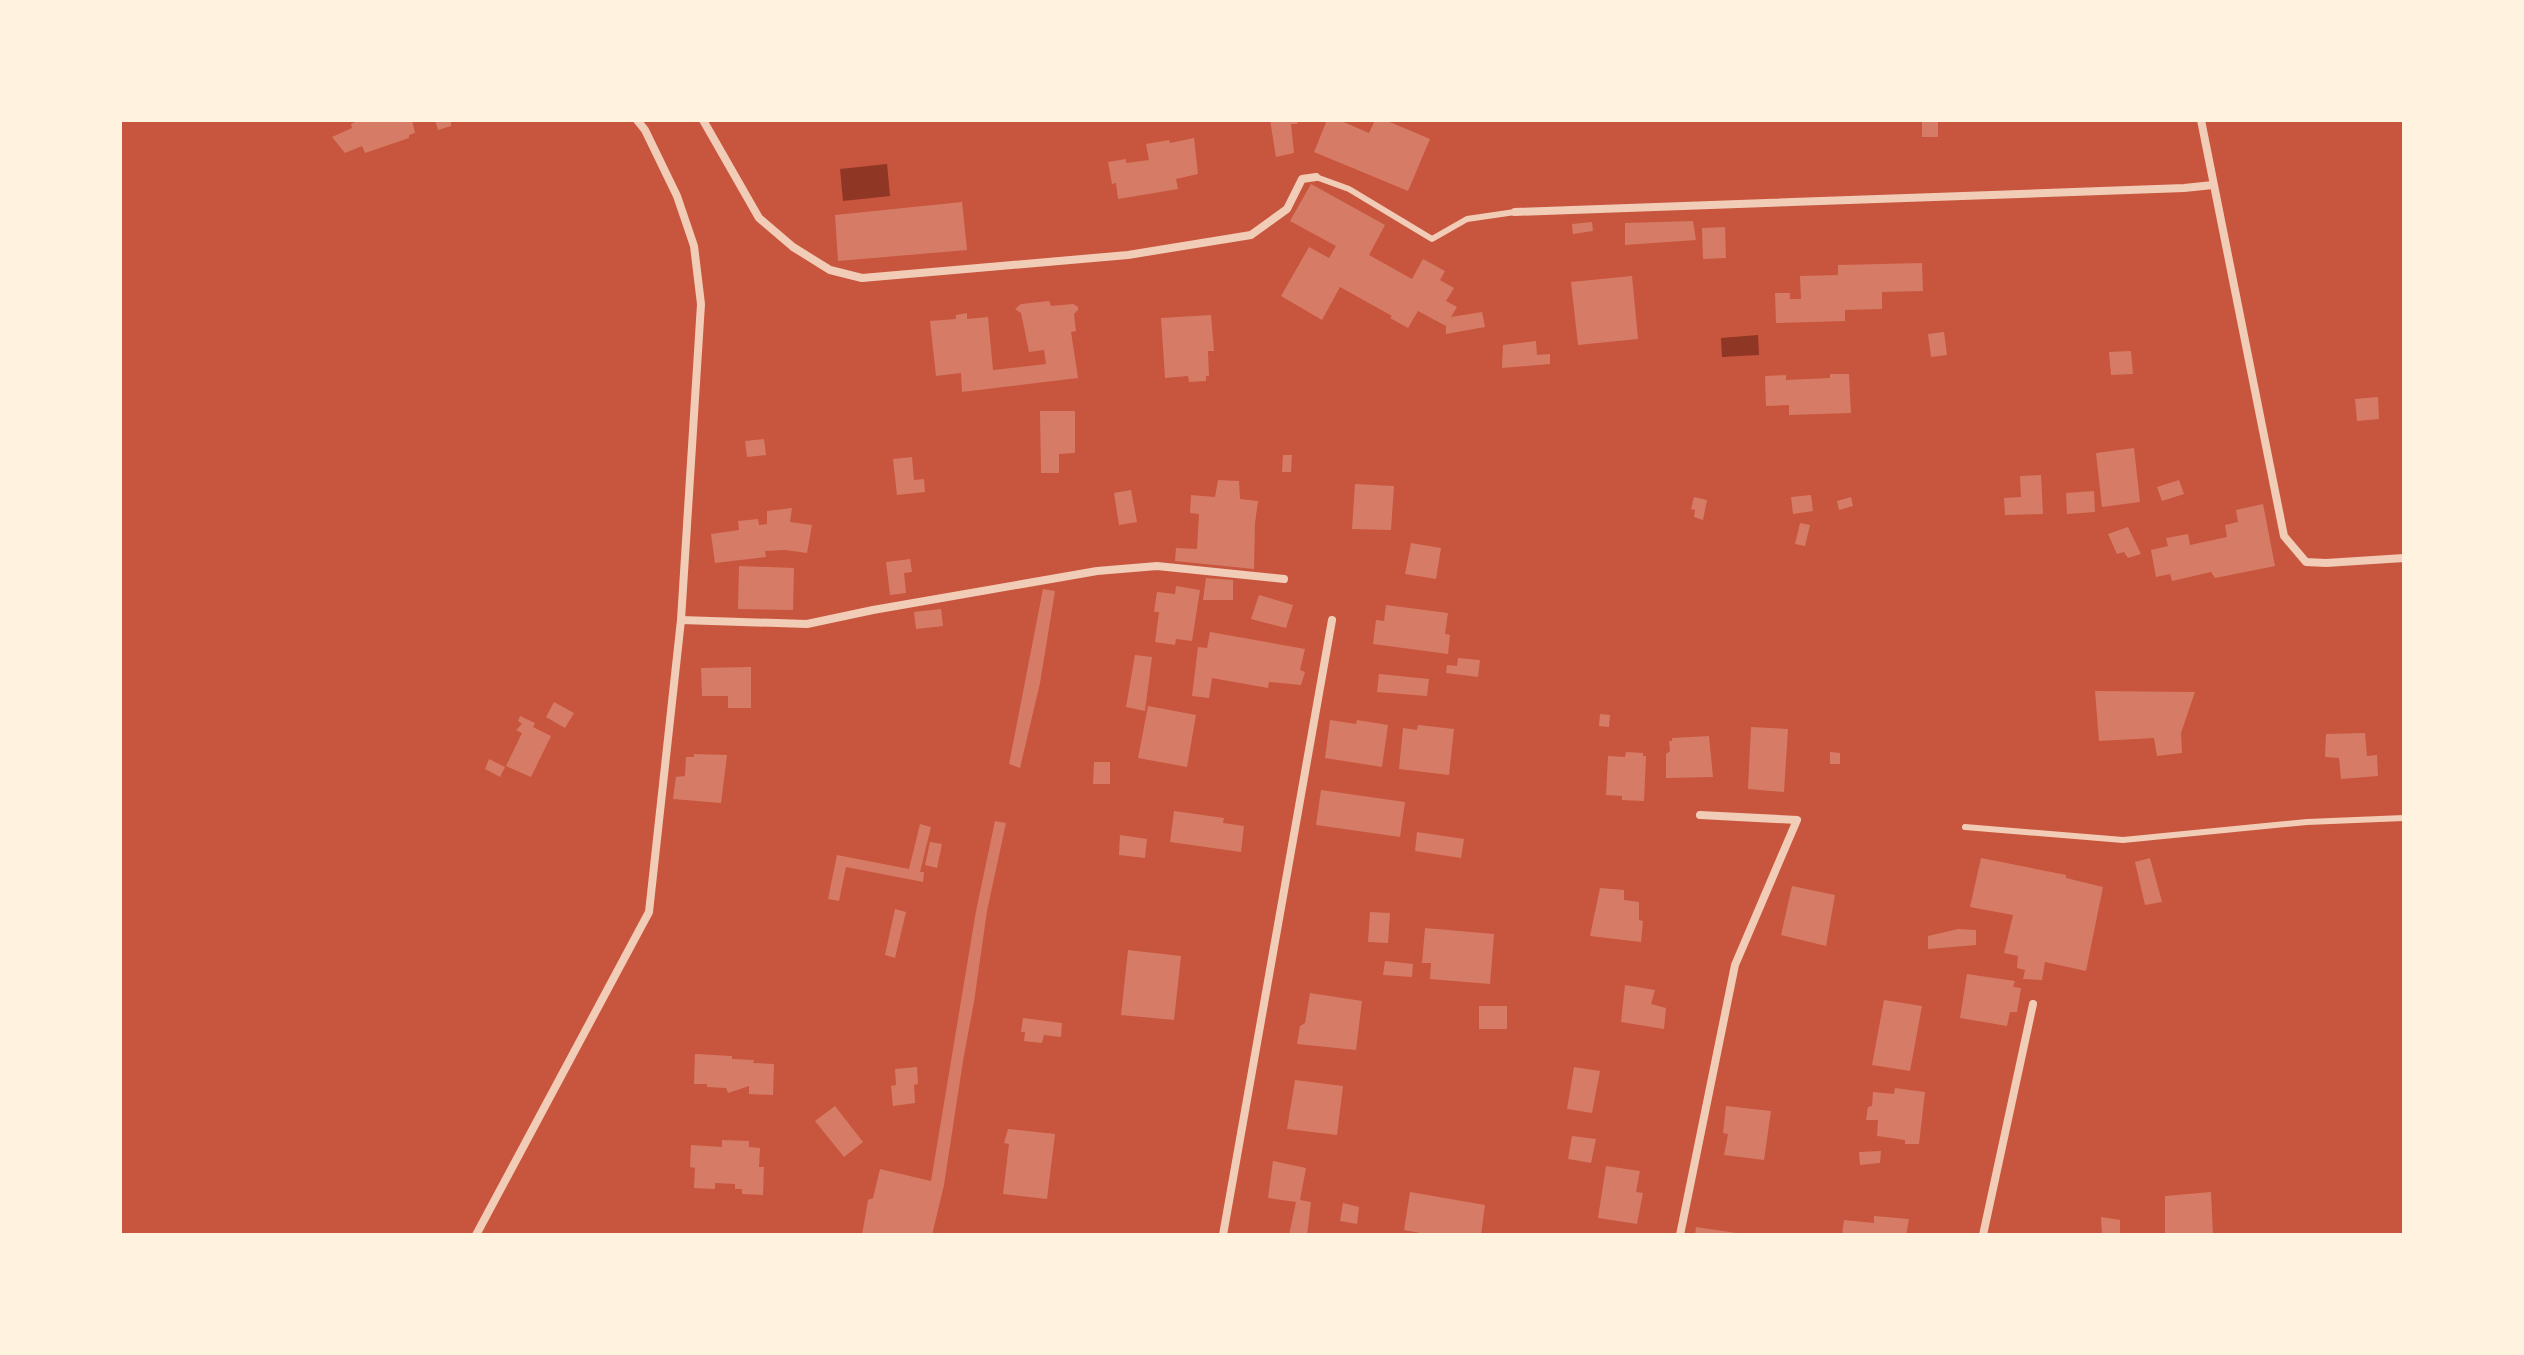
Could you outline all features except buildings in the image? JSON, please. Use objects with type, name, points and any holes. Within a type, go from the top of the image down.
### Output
[{"type":"street","points":[[476,1235],[649,912],[681,620],[701,304],[694,246],[677,196],[645,130],[637,120]]},
{"type":"street","points":[[703,120],[759,218],[793,247],[830,270],[862,278],[1128,255],[1251,235],[1287,209],[1302,179],[1316,177]]},
{"type":"street","points":[[2201,120],[2284,536],[2306,562],[2404,558]]},
{"type":"street","points":[[1515,212],[2213,185]]},
{"type":"street","points":[[681,620],[807,624],[1097,571],[1157,566],[1284,579]]},
{"type":"street","points":[[1223,1235],[1332,620]]},
{"type":"street","points":[[1680,1235],[1735,965],[1797,820],[1700,815]]},
{"type":"street","points":[[1983,1235],[2033,1004]]},
{"type":"lane","points":[[1316,177],[1349,189],[1432,239],[1467,219],[1515,212]]},
{"type":"lane","points":[[1965,827],[2123,840],[2307,822],[2404,818]]},
{"type":"shaded area","points":[[887,164],[890,196],[843,201],[840,169]]},
{"type":"shaded area","points":[[1758,335],[1759,355],[1722,357],[1721,338]]}]
